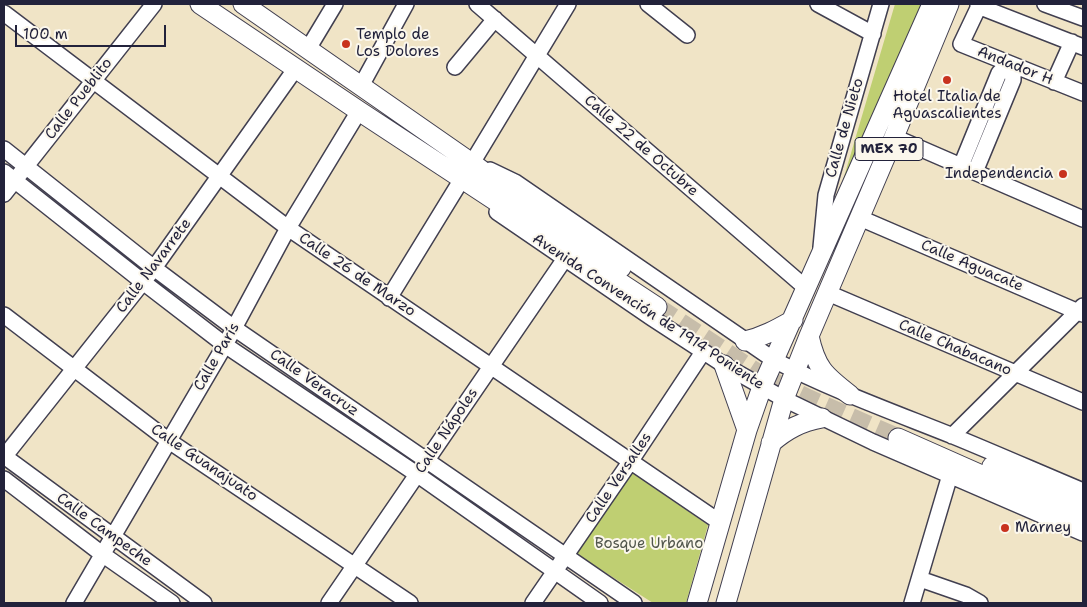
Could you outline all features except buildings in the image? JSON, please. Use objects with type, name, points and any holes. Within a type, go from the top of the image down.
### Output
[{"type":"main road","name":"Avenida Convención de 1914 Poniente","points":[[200,4],[466,182],[661,302],[474,164],[243,4]]},
{"type":"main road","name":"MEX 70","points":[[697,603],[747,430],[762,387],[932,4]]},
{"type":"main road","name":"MEX 70","points":[[726,603],[784,399],[949,4]]},
{"type":"main road","points":[[922,71],[948,32],[960,4]]},
{"type":"main road","points":[[745,341],[759,338],[793,320]]},
{"type":"main road","points":[[809,336],[815,358],[824,374],[850,395]]},
{"type":"main road","points":[[724,365],[747,430]]},
{"type":"main road","points":[[770,443],[795,425],[822,418]]},
{"type":"main road","name":"Avenida Convención de 1914 Poniente","points":[[899,433],[1074,501],[1083,520]]},
{"type":"street","name":"Calle Pueblito","points":[[4,194],[9,176],[26,166],[154,4]]},
{"type":"street","points":[[308,48],[334,4]]},
{"type":"street","points":[[361,86],[406,4]]},
{"type":"street","name":"Calle 22 de Octubre","points":[[477,4],[806,288]]},
{"type":"street","points":[[474,164],[568,4]]},
{"type":"street","points":[[648,4],[687,35]]},
{"type":"street","points":[[818,4],[873,34]]},
{"type":"street","name":"Calle de Nieto","points":[[821,255],[826,195],[881,4]]},
{"type":"street","points":[[1045,4],[1083,18]]},
{"type":"street","points":[[979,5],[1078,44],[1054,82]]},
{"type":"street","name":"Andador H","points":[[979,5],[960,44],[1083,93]]},
{"type":"street","name":"Calle 26 de Marzo","points":[[4,13],[288,228],[721,523]]},
{"type":"street","points":[[455,67],[495,19]]},
{"type":"street","name":"Calle Navarrete","points":[[4,457],[154,268],[296,68]]},
{"type":"street","points":[[1007,70],[1013,76],[1012,80],[968,169],[999,73],[1007,70]]},
{"type":"street","name":"Calle París","points":[[74,603],[225,344],[288,228],[359,111]]},
{"type":"street","points":[[894,137],[1083,219]]},
{"type":"street","name":"Calle Veracruz","points":[[4,149],[154,268],[234,328],[634,603]]},
{"type":"street","name":"Avenida Convención de 1914 Poniente","points":[[474,164],[496,172],[515,182],[774,360],[879,408],[952,436],[1074,501]]},
{"type":"street","name":"Calle Veracruz","points":[[9,176],[225,344],[418,475],[600,603]]},
{"type":"street","points":[[389,298],[466,182]]},
{"type":"street","name":"Avenida Convención de 1914 Poniente","points":[[466,182],[480,199],[491,208],[564,260],[703,352],[762,387],[873,442],[1083,533]]},
{"type":"street","name":"Calle Aguacate","points":[[860,218],[1081,311]]},
{"type":"street","name":"Calle Nápoles","points":[[329,603],[564,260]]},
{"type":"street","name":"Calle Chabacano","points":[[828,293],[1083,402]]},
{"type":"street","points":[[952,436],[1014,373],[1081,311]]},
{"type":"street","name":"Calle Guanajuato","points":[[4,315],[169,441],[410,603]]},
{"type":"street","name":"Calle Versalles","points":[[532,603],[630,462],[703,352]]},
{"type":"street","name":"Calle Campeche","points":[[4,457],[204,603]]},
{"type":"street","points":[[912,603],[950,475]]},
{"type":"street","name":"Calle Campeche","points":[[4,479],[102,554],[172,603]]},
{"type":"street","points":[[920,579],[966,595],[980,603]]},
{"type":"green space","points":[[895,4],[924,4],[836,204]]},
{"type":"green space","name":"Bosque Urbano","points":[[631,472],[708,525],[686,603],[653,603],[575,553]]},
{"type":"tunnel","points":[[657,307],[765,378],[898,438]]},
{"type":"place","name":"Templo de Los Dolores","points":[[346,44]]},
{"type":"place","name":"Hotel Italia de Aguascalientes","points":[[947,80]]},
{"type":"place","name":"Independencia","points":[[1063,174]]},
{"type":"place","name":"Marney","points":[[1005,528]]}]
